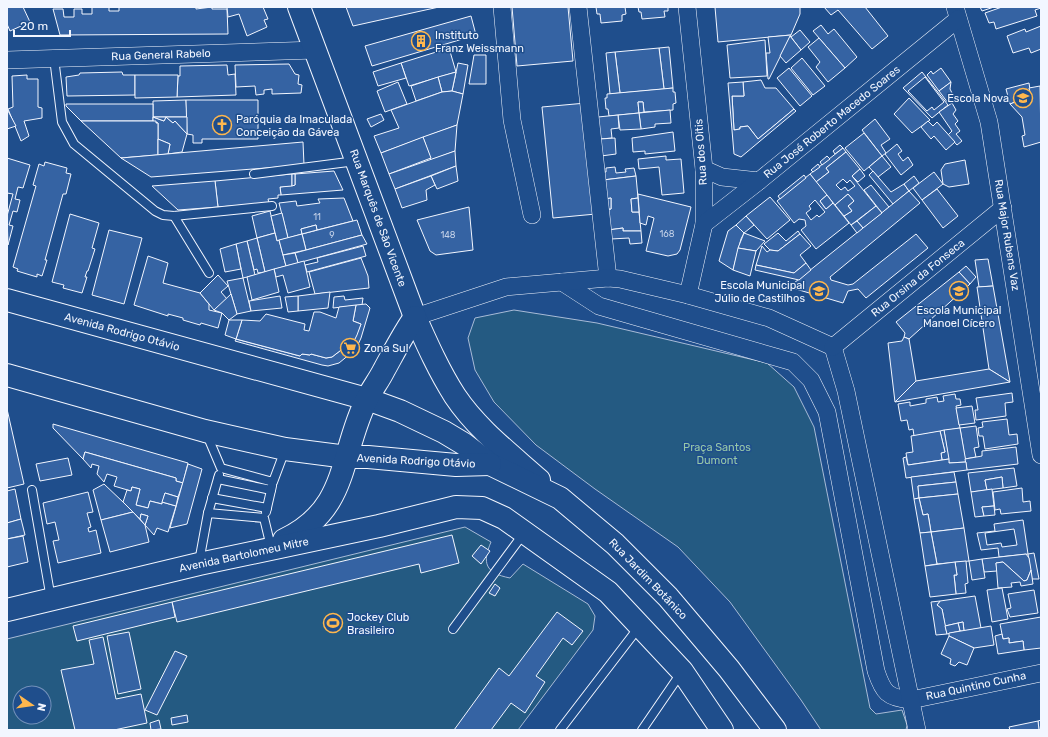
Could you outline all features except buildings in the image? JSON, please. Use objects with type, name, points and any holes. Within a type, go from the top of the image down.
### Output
[{"type":"main road","name":"Rua Marquês de São Vicente","points":[[299,7],[415,317]]},
{"type":"main road","name":"Avenida Rodrigo Otávio","points":[[7,300],[367,399],[400,411],[444,432],[464,444],[490,464]]},
{"type":"main road","points":[[266,549],[302,531],[321,515],[334,495],[367,399],[397,345],[415,317]]},
{"type":"main road","points":[[415,317],[434,357],[456,397],[464,407],[489,436],[560,498]]},
{"type":"main road","name":"Avenida Rodrigo Otávio","points":[[7,375],[205,430],[285,449],[347,457],[368,457],[456,465],[490,464]]},
{"type":"main road","name":"Rua Jardim Botânico","points":[[490,464],[560,498],[615,544],[668,597],[729,669],[775,730]]},
{"type":"main road","name":"Avenida Bartolomeu Mitre","points":[[7,610],[199,564],[456,507],[482,508],[504,518],[525,532]]},
{"type":"main road","points":[[525,532],[608,592],[682,671],[722,730]]},
{"type":"street","points":[[502,7],[512,120],[532,215]]},
{"type":"street","points":[[578,7],[608,278]]},
{"type":"street","name":"Rua dos Oitis","points":[[687,7],[704,169],[704,224],[688,295]]},
{"type":"street","name":"Rua José Roberto Macedo Soares","points":[[704,224],[760,181],[957,13]]},
{"type":"street","name":"Rua Major Rubens Vaz","points":[[957,13],[989,122],[1041,455]]},
{"type":"street","name":"Rua General Rabelo","points":[[7,60],[316,50]]},
{"type":"street","points":[[704,169],[722,177],[760,181]]},
{"type":"street","name":"Rua Orsina da Fonseca","points":[[833,347],[1003,208]]},
{"type":"street","points":[[415,317],[506,287],[608,278],[620,279],[688,295],[769,318],[833,347],[847,399],[917,730]]},
{"type":"street","points":[[562,282],[599,306],[793,362],[811,380],[827,412],[876,670],[880,683],[888,695],[896,699],[911,700]]},
{"type":"street","name":"Rua Quintino Cunha","points":[[911,700],[1041,673]]},
{"type":"lane","points":[[54,58],[62,122],[74,144],[155,211],[163,215],[174,216],[272,206]]},
{"type":"lane","points":[[254,174],[356,161]]},
{"type":"lane","points":[[174,216],[209,273]]},
{"type":"lane","points":[[199,564],[208,513],[220,468],[205,430]]},
{"type":"lane","points":[[266,549],[264,518],[273,482],[285,449]]},
{"type":"lane","points":[[220,468],[273,482]]},
{"type":"lane","points":[[218,480],[271,490]]},
{"type":"lane","points":[[32,490],[52,600]]},
{"type":"lane","points":[[212,498],[267,508]]},
{"type":"lane","points":[[208,513],[264,518]]},
{"type":"lane","points":[[453,629],[525,532]]},
{"type":"lane","points":[[560,730],[640,625]]},
{"type":"lane","points":[[642,730],[682,671]]},
{"type":"green space","name":"Praça Santos Dumont","points":[[514,310],[597,323],[767,363],[794,387],[814,427],[870,708],[876,714],[902,710],[907,725],[906,730],[821,730],[730,602],[678,547],[595,489],[536,445],[494,402],[475,370],[468,338],[475,318]]},
{"type":"green space","name":"Jockey Club Brasileiro","points":[[465,527],[491,542],[486,561],[491,570],[495,573],[510,578],[523,564],[588,604],[595,616],[593,630],[518,730],[7,730],[7,639]]},
{"type":"place","name":"Instituto Franz Weissmann","points":[[421,41]]},
{"type":"place","name":"Escola Nova","points":[[1023,98]]},
{"type":"place","name":"Paróquia da Imaculada Conceição da Gávea","points":[[222,125]]},
{"type":"place","name":"Escola Municipal Júlio de Castilhos","points":[[819,291]]},
{"type":"place","name":"Escola Municipal Manoel Cícero","points":[[959,291]]},
{"type":"place","name":"Zona Sul","points":[[350,348]]},
{"type":"place","name":"Jockey Club Brasileiro","points":[[333,623]]}]
